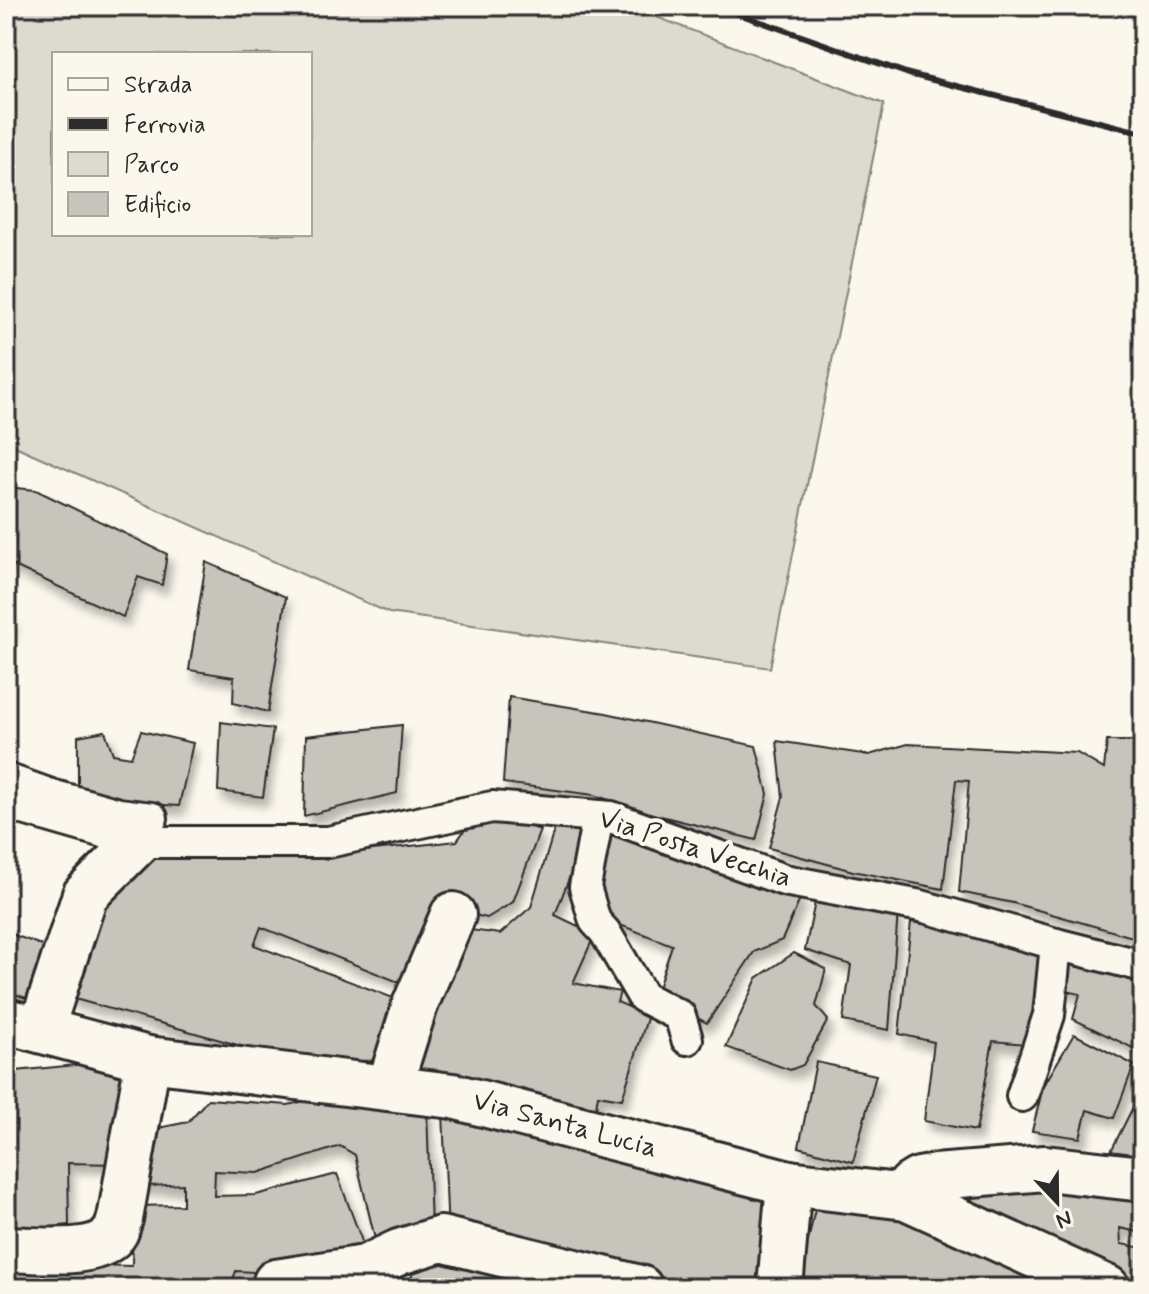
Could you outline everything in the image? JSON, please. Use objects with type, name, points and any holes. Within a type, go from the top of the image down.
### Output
[{"type":"street","points":[[24,1025],[85,895],[145,830]]},
{"type":"street","points":[[389,1088],[415,1005],[453,915]]},
{"type":"street","name":"Via Santa Lucia","points":[[24,1025],[148,1059],[453,1096],[789,1183],[906,1197],[1042,1274],[1107,1288]]},
{"type":"street","points":[[6,1249],[90,1249],[104,1243],[115,1233],[148,1059]]},
{"type":"street","points":[[906,1197],[911,1185],[919,1180],[1045,1168],[1143,1179]]},
{"type":"street","points":[[780,1288],[789,1183]]},
{"type":"street","points":[[276,1285],[365,1268],[399,1252],[441,1239],[538,1276],[640,1288]]},
{"type":"lane","points":[[6,779],[105,810],[145,830]]},
{"type":"lane","name":"Via Posta Vecchia","points":[[6,804],[145,830],[328,842],[492,807],[611,817],[784,880],[921,906],[1143,966]]},
{"type":"lane","points":[[598,816],[585,887],[595,921],[605,932],[643,997],[680,1016],[687,1039]]},
{"type":"lane","points":[[1022,1096],[1049,1015],[1056,944]]},
{"type":"green space","points":[[6,6],[628,6],[884,104],[770,668],[389,613],[6,442]]},
{"type":"building","points":[[6,487],[36,490],[167,554],[162,585],[138,577],[123,617],[6,562]]},
{"type":"building","points":[[206,562],[286,597],[268,712],[233,703],[234,677],[189,670]]},
{"type":"building","points":[[6,617],[12,620],[6,639]]},
{"type":"building","points":[[509,697],[606,713],[756,746],[768,794],[756,840],[649,813],[594,795],[503,783]]},
{"type":"building","points":[[221,722],[273,729],[263,797],[218,791]]},
{"type":"building","points":[[402,725],[397,793],[304,816],[306,736]]},
{"type":"building","points":[[105,731],[113,754],[131,757],[141,731],[193,743],[179,806],[78,799],[78,736]]},
{"type":"building","points":[[777,741],[869,755],[908,744],[1077,753],[1104,769],[1107,741],[1143,741],[1143,940],[1013,903],[959,892],[969,781],[956,780],[943,889],[853,871],[769,848],[783,797]]},
{"type":"building","points":[[506,818],[540,830],[513,902],[487,918],[445,908],[411,987],[261,927],[254,945],[404,1002],[388,1060],[331,1062],[259,1051],[68,997],[103,890],[149,854],[275,859],[354,852],[457,841],[468,825]]},
{"type":"building","points":[[605,825],[802,895],[782,940],[754,952],[707,1023],[665,1002],[657,991],[672,945],[615,923],[604,908],[596,880]]},
{"type":"building","points":[[589,826],[555,915],[595,934],[573,983],[620,992],[617,1002],[648,1015],[622,1099],[598,1095],[596,1107],[403,1074],[456,928],[500,934],[531,907],[555,827]]},
{"type":"building","points":[[816,897],[898,911],[889,1030],[843,1021],[851,965],[805,950]]},
{"type":"building","points":[[911,922],[987,934],[1048,959],[1038,1045],[993,1041],[976,1131],[924,1121],[934,1042],[899,1034]]},
{"type":"building","points":[[6,932],[44,946],[26,998],[6,991]]},
{"type":"building","points":[[794,953],[826,969],[816,1006],[828,1020],[803,1065],[790,1070],[726,1047],[757,978]]},
{"type":"building","points":[[1063,956],[1143,979],[1143,1053],[1073,1019],[1080,994],[1053,988]]},
{"type":"building","points":[[1074,1034],[1134,1065],[1114,1118],[1087,1110],[1080,1138],[1032,1131],[1043,1087]]},
{"type":"building","points":[[816,1062],[876,1075],[853,1162],[799,1147]]},
{"type":"building","points":[[86,1064],[135,1080],[118,1164],[68,1163],[69,1225],[6,1232],[6,1072]]},
{"type":"building","points":[[1143,1087],[1143,1157],[1111,1151]]},
{"type":"building","points":[[208,1099],[288,1105],[309,1100],[427,1108],[431,1229],[375,1239],[355,1155],[340,1146],[258,1173],[215,1171],[214,1196],[256,1195],[337,1174],[363,1244],[361,1261],[272,1273],[236,1271],[232,1282],[243,1285],[242,1288],[7,1288],[6,1263],[132,1266],[133,1206],[183,1205],[183,1184],[134,1187],[143,1131],[188,1122]]},
{"type":"building","points":[[443,1111],[777,1191],[765,1288],[663,1288],[448,1237]]},
{"type":"building","points":[[1143,1188],[1143,1233],[1120,1228],[1121,1244],[1143,1248],[1143,1285],[1096,1270],[969,1215],[973,1191]]},
{"type":"building","points":[[818,1195],[905,1204],[1037,1275],[1032,1288],[798,1288]]},
{"type":"building","points":[[413,1257],[513,1263],[512,1288],[411,1288]]},
{"type":"railway","points":[[716,6],[909,74],[1143,133]]}]
